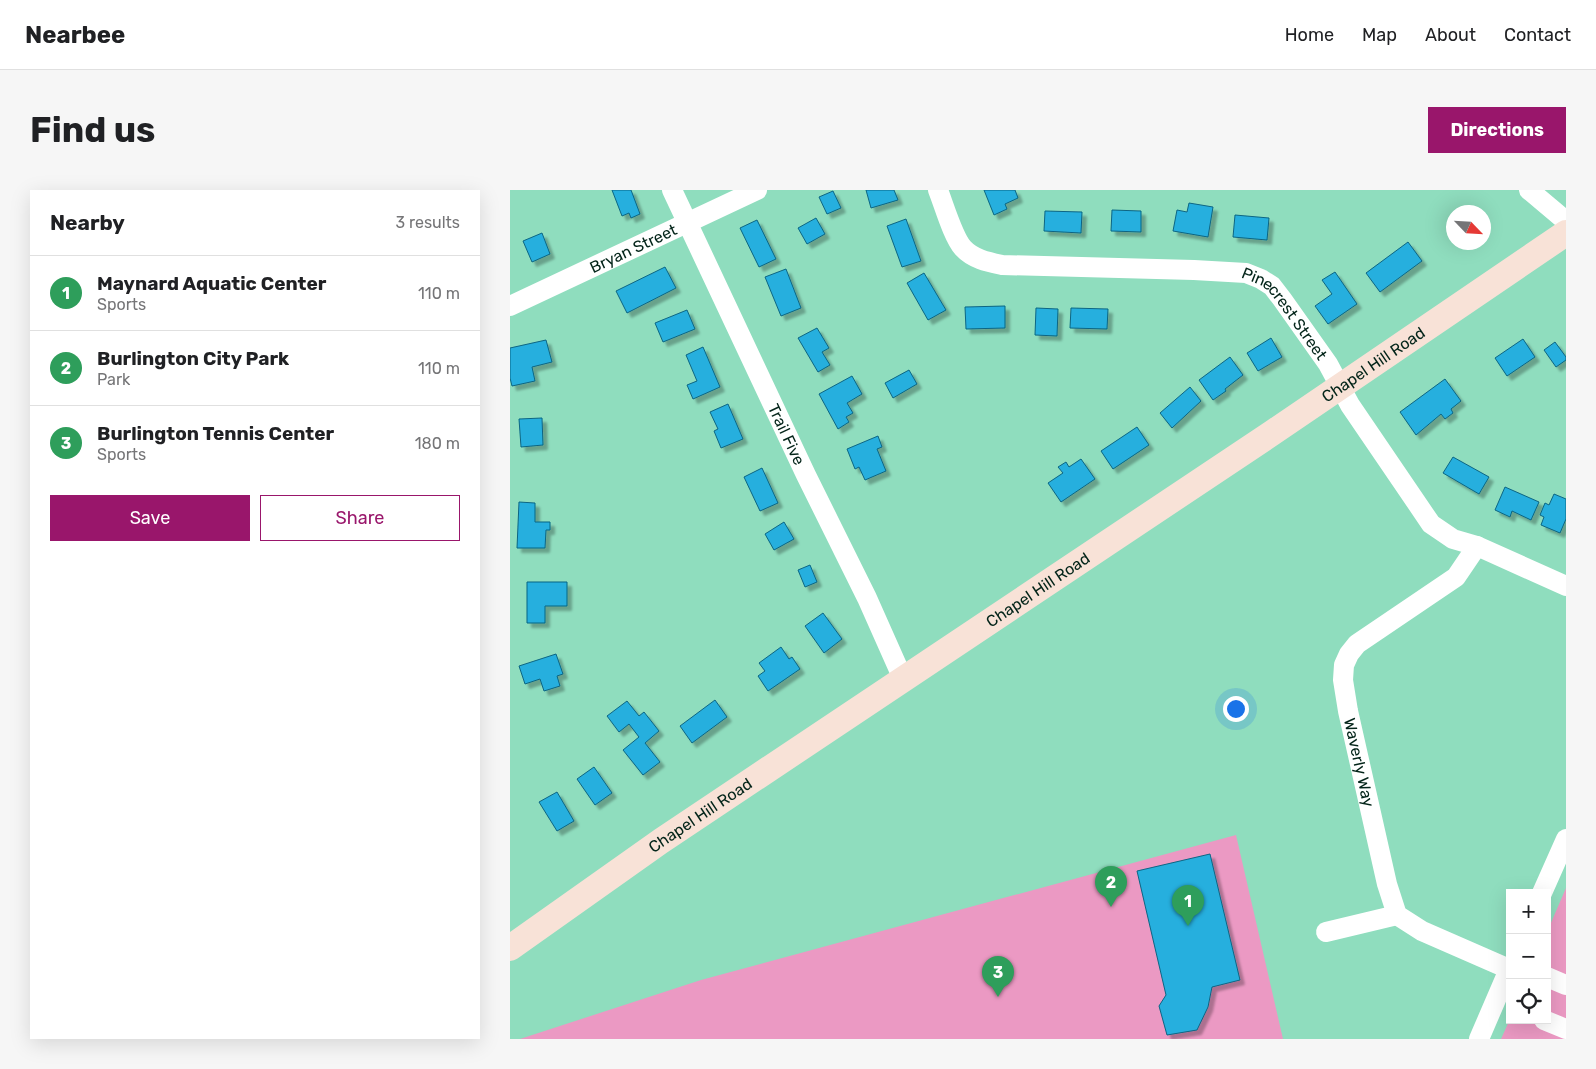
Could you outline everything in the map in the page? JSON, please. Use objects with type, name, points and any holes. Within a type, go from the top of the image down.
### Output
[{"type":"main road","name":"Chapel Hill Road","points":[[510,948],[661,841],[1566,233]]},
{"type":"main road","points":[[1529,258],[1566,246]]},
{"type":"street","name":"Trail Five","points":[[672,190],[689,222],[806,475],[867,598],[903,679]]},
{"type":"street","name":"Bryan Street","points":[[510,306],[757,190]]},
{"type":"street","name":"Pinecrest Street","points":[[938,190],[956,236],[963,248],[982,260],[1002,265],[1246,273],[1262,279],[1272,286],[1328,364],[1350,405],[1431,524],[1453,539],[1477,546],[1566,586]]},
{"type":"street","points":[[1529,190],[1566,221]]},
{"type":"street","name":"Waverly Way","points":[[1397,915],[1387,884],[1348,712],[1342,680],[1344,665],[1349,654],[1357,644],[1456,577],[1477,546]]},
{"type":"street","points":[[1544,889],[1566,839]]},
{"type":"street","points":[[1326,932],[1397,915],[1422,931],[1506,967]]},
{"type":"street","points":[[1479,1039],[1502,1002],[1507,979]]},
{"type":"street","points":[[1551,979],[1566,985]]},
{"type":"street","points":[[1551,1023],[1566,1030]]},
{"type":"shaded area","points":[[1236,835],[1283,1039],[520,1039],[701,980]]},
{"type":"shaded area","points":[[1566,888],[1566,1039],[1501,1039],[1508,1024],[1551,1024],[1551,923]]},
{"type":"building","points":[[612,190],[631,190],[640,214],[631,218],[629,213],[622,216]]},
{"type":"building","points":[[866,190],[894,190],[898,200],[871,208]]},
{"type":"building","points":[[984,190],[1015,190],[1018,198],[1005,204],[1007,209],[994,215]]},
{"type":"building","points":[[833,191],[841,208],[827,214],[819,197]]},
{"type":"building","points":[[1189,203],[1213,207],[1208,237],[1173,231],[1177,210],[1187,212]]},
{"type":"building","points":[[1112,210],[1141,211],[1141,232],[1111,231]]},
{"type":"building","points":[[1045,211],[1082,212],[1081,233],[1044,231]]},
{"type":"building","points":[[1235,215],[1269,218],[1267,240],[1233,237]]},
{"type":"building","points":[[816,218],[825,234],[807,244],[798,228]]},
{"type":"building","points":[[906,219],[921,261],[902,267],[887,226]]},
{"type":"building","points":[[757,220],[776,259],[759,267],[740,228]]},
{"type":"building","points":[[542,233],[550,254],[532,262],[523,241]]},
{"type":"building","points":[[1408,242],[1422,261],[1380,292],[1366,273]]},
{"type":"building","points":[[665,267],[676,288],[627,313],[616,291]]},
{"type":"building","points":[[786,269],[801,308],[781,316],[765,277]]},
{"type":"building","points":[[1335,272],[1357,304],[1328,324],[1315,306],[1332,294],[1322,280]]},
{"type":"building","points":[[924,273],[946,310],[928,320],[907,283]]},
{"type":"building","points":[[1005,306],[1005,328],[966,329],[965,307]]},
{"type":"building","points":[[1036,308],[1058,309],[1057,336],[1035,335]]},
{"type":"building","points":[[1071,308],[1108,309],[1107,329],[1070,328]]},
{"type":"building","points":[[687,310],[695,329],[663,342],[655,323]]},
{"type":"building","points":[[817,328],[829,348],[822,352],[830,365],[818,372],[798,338]]},
{"type":"building","points":[[1271,338],[1282,357],[1258,371],[1247,353]]},
{"type":"building","points":[[1523,339],[1535,357],[1507,376],[1495,358]]},
{"type":"building","points":[[546,340],[552,362],[532,367],[535,381],[512,386],[510,378],[510,348]]},
{"type":"building","points":[[1555,342],[1566,357],[1566,360],[1556,367],[1544,350]]},
{"type":"building","points":[[703,347],[720,387],[693,399],[687,385],[697,381],[686,355]]},
{"type":"building","points":[[1230,357],[1243,375],[1213,400],[1199,380]]},
{"type":"building","points":[[909,370],[917,384],[893,398],[885,383]]},
{"type":"building","points":[[852,376],[862,394],[847,403],[853,413],[846,417],[849,422],[838,429],[819,394]]},
{"type":"building","points":[[1445,379],[1461,401],[1451,409],[1453,413],[1445,419],[1441,414],[1416,435],[1400,412]]},
{"type":"building","points":[[1190,387],[1201,401],[1172,428],[1160,413]]},
{"type":"building","points":[[728,404],[743,439],[721,448],[714,431],[718,429],[710,412]]},
{"type":"building","points":[[542,418],[543,445],[521,447],[519,419]]},
{"type":"building","points":[[1137,427],[1149,445],[1113,469],[1101,451]]},
{"type":"building","points":[[878,436],[882,447],[877,449],[886,471],[865,480],[859,467],[855,469],[847,449]]},
{"type":"building","points":[[1453,457],[1489,477],[1479,494],[1443,473]]},
{"type":"building","points":[[1081,459],[1095,479],[1061,502],[1048,483],[1063,473],[1058,467],[1066,462],[1069,467]]},
{"type":"building","points":[[762,468],[778,503],[760,511],[744,477]]},
{"type":"building","points":[[1505,487],[1539,502],[1531,520],[1512,511],[1510,517],[1495,510]]},
{"type":"building","points":[[1554,494],[1566,499],[1566,519],[1560,533],[1541,525],[1544,517],[1540,515],[1545,503],[1549,505]]},
{"type":"building","points":[[519,502],[535,503],[535,522],[550,522],[550,530],[546,530],[545,548],[517,548]]},
{"type":"building","points":[[784,522],[794,539],[774,550],[765,534]]},
{"type":"building","points":[[810,565],[817,582],[805,587],[798,570]]},
{"type":"building","points":[[527,582],[567,582],[567,606],[545,606],[545,623],[527,623]]},
{"type":"building","points":[[823,613],[842,639],[824,653],[805,626]]},
{"type":"building","points":[[781,647],[789,659],[792,657],[800,669],[768,691],[758,676],[765,671],[759,663]]},
{"type":"building","points":[[556,654],[563,674],[557,676],[560,686],[544,691],[540,679],[525,684],[519,666]]},
{"type":"building","points":[[715,700],[727,717],[692,743],[680,726]]},
{"type":"building","points":[[627,701],[639,716],[644,712],[659,731],[645,743],[660,762],[643,775],[623,750],[639,737],[629,724],[619,732],[607,716]]},
{"type":"building","points":[[594,767],[612,793],[595,805],[577,779]]},
{"type":"building","points":[[557,792],[574,821],[557,831],[539,802]]},
{"type":"building","points":[[1210,854],[1240,980],[1212,987],[1208,1007],[1197,1030],[1167,1035],[1159,1006],[1166,995],[1137,871]]},
{"type":"place","name":"Burlington City Park","points":[[1111,907]]},
{"type":"place","name":"Maynard Aquatic Center","points":[[1188,926]]},
{"type":"place","name":"Burlington Tennis Center","points":[[998,997]]}]
